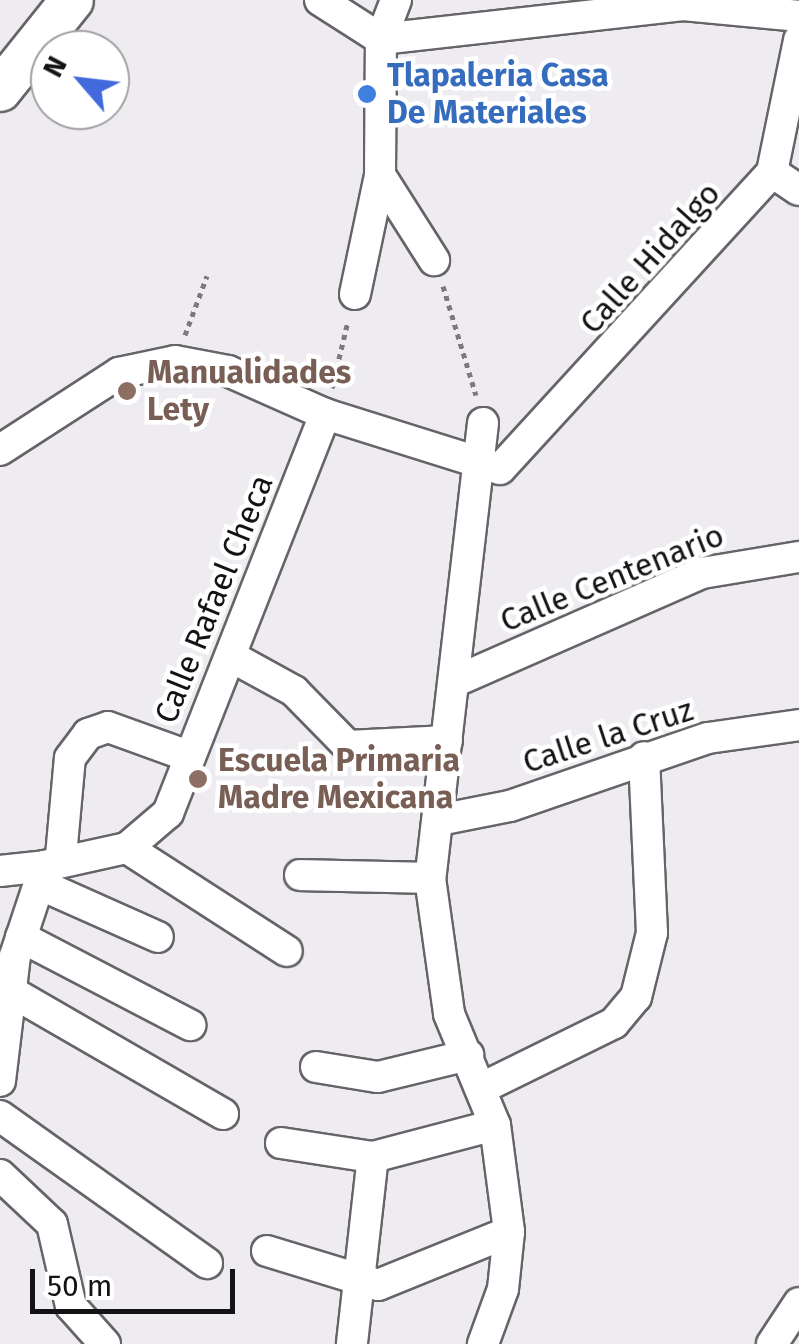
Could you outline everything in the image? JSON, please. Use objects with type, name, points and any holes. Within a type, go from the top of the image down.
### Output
[{"type":"street","points":[[0,90],[72,0]]},
{"type":"street","points":[[320,0],[381,39],[552,16],[749,2],[799,16]]},
{"type":"street","points":[[355,294],[380,175],[381,39],[396,0]]},
{"type":"street","points":[[799,40],[772,172],[799,190]]},
{"type":"street","name":"Calle Hidalgo","points":[[478,467],[500,469],[520,456],[772,172]]},
{"type":"street","points":[[380,175],[434,260]]},
{"type":"street","points":[[0,450],[119,373],[175,361],[228,371],[326,414],[478,467]]},
{"type":"street","name":"Calle Rafael Checa","points":[[127,848],[168,812],[326,414]]},
{"type":"street","name":"Calle Centenario","points":[[483,422],[430,878],[448,1014],[484,1087],[495,1125],[509,1232],[503,1289],[483,1344]]},
{"type":"street","name":"Calle Centenario","points":[[456,680],[702,572],[799,557]]},
{"type":"street","points":[[232,657],[294,691],[348,746],[447,742]]},
{"type":"street","name":"Calle la Cruz","points":[[439,820],[510,806],[644,757],[799,725]]},
{"type":"street","points":[[0,1081],[12,950],[48,869],[70,758],[88,734],[108,727],[188,756]]},
{"type":"street","points":[[484,1087],[614,1022],[641,988],[652,933],[644,757]]},
{"type":"street","points":[[0,872],[48,869],[127,848],[287,951]]},
{"type":"street","points":[[48,869],[158,937]]},
{"type":"street","points":[[300,875],[430,878]]},
{"type":"street","points":[[12,950],[190,1025]]},
{"type":"street","points":[[6,1009],[222,1114]]},
{"type":"street","points":[[316,1067],[378,1077],[468,1055]]},
{"type":"street","points":[[0,1116],[207,1263]]},
{"type":"street","points":[[281,1143],[373,1157],[495,1125]]},
{"type":"street","points":[[352,1343],[373,1157]]},
{"type":"street","points":[[0,1175],[45,1214],[64,1251],[71,1306],[105,1344]]},
{"type":"street","points":[[267,1251],[360,1285],[509,1232]]},
{"type":"street","points":[[772,1344],[799,1303]]},
{"type":"path","points":[[434,260],[483,422]]},
{"type":"path","points":[[175,361],[207,276]]},
{"type":"path","points":[[326,414],[355,294]]},
{"type":"place","name":"Tlapaleria Casa De Materiales","points":[[367,94]]},
{"type":"place","name":"Manualidades Lety","points":[[127,391]]},
{"type":"place","name":"Escuela Primaria Madre Mexicana","points":[[198,779]]}]
